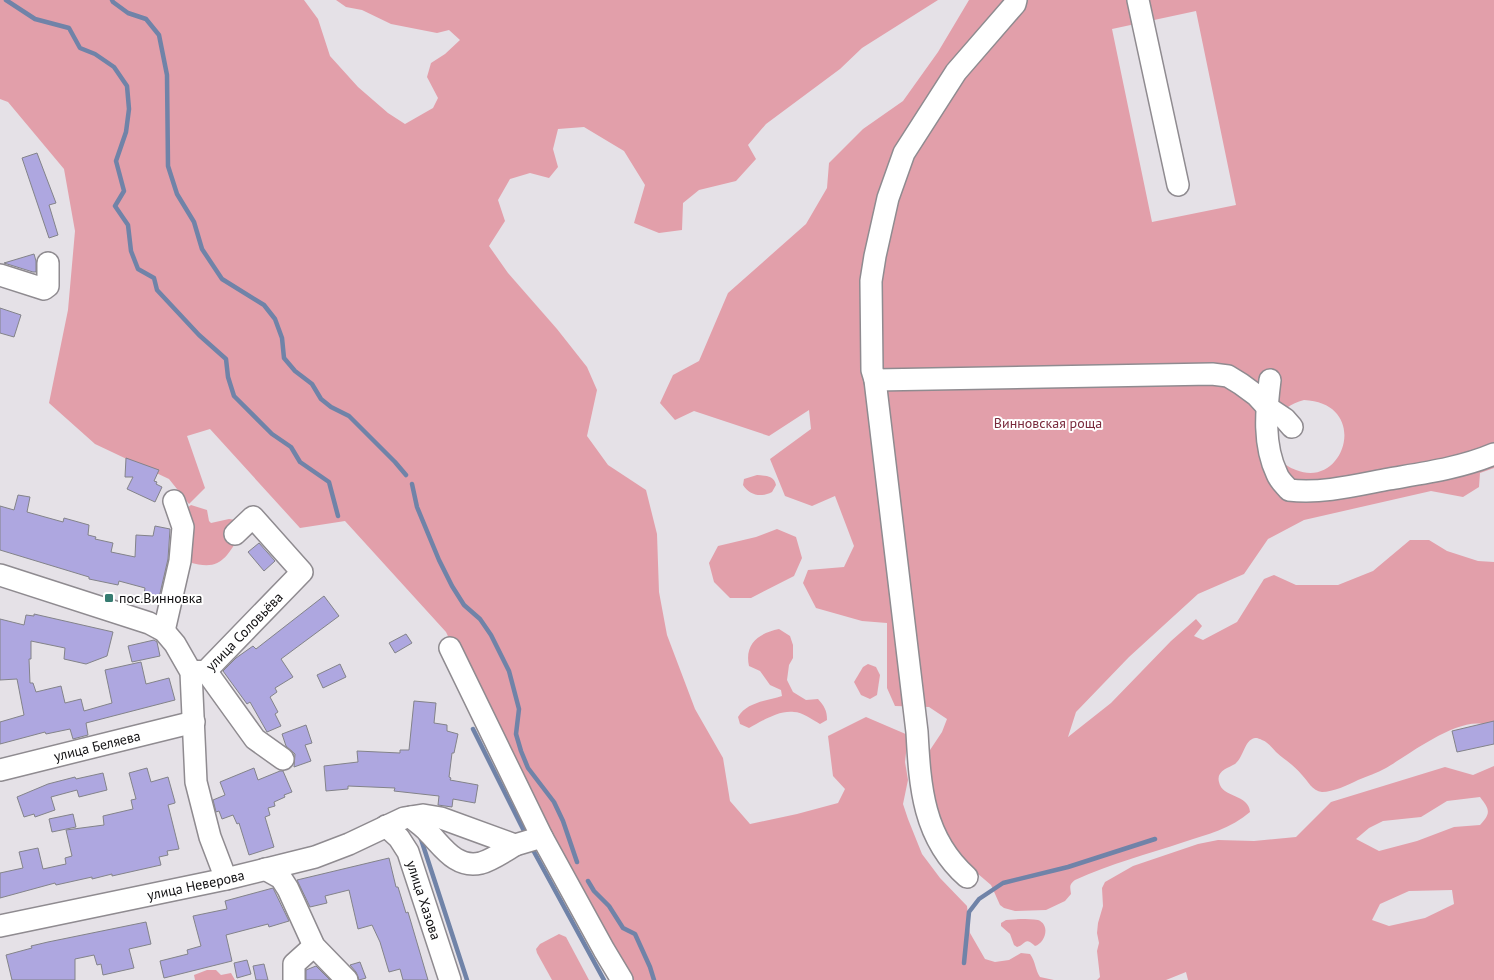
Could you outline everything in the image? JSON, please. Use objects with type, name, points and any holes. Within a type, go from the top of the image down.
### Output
[{"type":"street","points":[[967,877],[945,853],[930,824],[920,776],[917,732],[875,380],[872,370],[871,281],[874,256],[888,198],[904,153],[956,72],[1015,4],[1016,0]]},
{"type":"street","points":[[1138,0],[1178,185]]},
{"type":"street","points":[[0,275],[44,289],[48,286],[48,263]]},
{"type":"street","points":[[875,380],[1212,374],[1228,376],[1256,395],[1267,407],[1292,427]]},
{"type":"street","points":[[1270,380],[1267,407],[1267,437],[1277,476],[1289,490],[1304,492],[1348,487],[1440,470],[1480,460],[1494,454]]},
{"type":"street","points":[[164,631],[181,553],[183,528],[174,501]]},
{"type":"street","name":"улица Соловьёва","points":[[0,575],[149,623],[164,631],[199,671],[302,572],[253,517],[235,534]]},
{"type":"street","points":[[450,648],[542,837],[622,980]]},
{"type":"street","points":[[199,671],[194,722],[196,782],[210,837],[226,879]]},
{"type":"street","points":[[199,671],[255,739],[283,759]]},
{"type":"street","name":"улица Беляева","points":[[0,770],[194,722]]},
{"type":"street","points":[[411,817],[423,815],[441,818],[515,845]]},
{"type":"street","points":[[411,817],[428,831],[445,851],[458,861],[470,865],[483,863],[515,845],[542,837]]},
{"type":"street","name":"улица Неверова","points":[[0,926],[266,870],[341,848],[386,826],[411,817]]},
{"type":"street","name":"улица Хазова","points":[[386,826],[408,852],[450,980]]},
{"type":"street","points":[[266,870],[280,878],[288,889],[314,946],[347,980]]},
{"type":"street","points":[[294,980],[294,964],[314,946]]},
{"type":"shaded area","points":[[559,934],[566,937],[589,980],[552,980],[536,949],[540,944]]},
{"type":"green space","points":[[0,0],[304,0],[318,19],[330,56],[358,87],[388,113],[405,124],[433,108],[438,98],[427,77],[431,63],[445,54],[460,40],[449,30],[437,33],[391,24],[362,10],[346,7],[336,0],[938,0],[862,48],[840,69],[766,124],[748,145],[756,159],[736,181],[699,190],[683,203],[682,230],[659,233],[634,223],[645,185],[624,151],[584,127],[558,129],[553,149],[558,167],[549,178],[530,173],[510,179],[498,200],[505,221],[489,246],[508,273],[587,367],[597,390],[587,436],[608,465],[646,490],[657,534],[659,592],[667,635],[695,709],[723,758],[730,801],[750,824],[838,803],[845,789],[833,776],[828,736],[866,717],[908,735],[905,762],[908,780],[903,804],[922,854],[940,878],[967,906],[970,933],[985,959],[995,962],[1009,960],[1021,953],[1030,954],[1040,977],[1054,980],[615,980],[609,972],[446,632],[345,521],[300,528],[210,429],[187,436],[205,488],[189,504],[169,479],[95,444],[49,403],[68,310],[75,231],[64,169],[8,102],[0,99]]},
{"type":"green space","name":"Винновская роща","points":[[969,0],[1494,0],[1494,468],[1480,473],[1479,487],[1463,497],[1431,491],[1304,520],[1268,539],[1244,574],[1198,594],[1129,657],[1076,712],[1068,737],[1111,703],[1171,641],[1196,619],[1202,626],[1194,636],[1203,640],[1237,622],[1264,579],[1274,575],[1296,585],[1338,585],[1373,571],[1410,540],[1429,540],[1447,551],[1478,561],[1494,562],[1494,730],[1483,724],[1470,724],[1455,728],[1439,735],[1383,770],[1340,788],[1322,792],[1313,788],[1296,769],[1266,742],[1257,738],[1251,739],[1238,761],[1223,770],[1219,775],[1221,787],[1249,806],[1250,812],[1243,818],[1201,837],[1115,864],[1075,880],[1070,886],[1071,894],[1065,901],[1046,910],[1015,911],[1004,908],[1000,905],[991,885],[964,862],[937,821],[926,756],[942,732],[947,719],[929,707],[895,706],[887,688],[887,623],[862,621],[816,608],[803,583],[808,570],[844,567],[854,546],[835,496],[812,506],[785,496],[770,459],[811,429],[809,410],[769,436],[694,411],[675,420],[660,403],[673,375],[699,361],[728,293],[806,224],[827,188],[829,163],[863,129],[903,101],[938,52]],"holes":[[[1196,11],[1236,205],[1152,222],[1112,29]],[[1304,400],[1325,405],[1338,415],[1344,429],[1344,444],[1338,457],[1327,468],[1313,473],[1291,468],[1280,459],[1278,452],[1275,421],[1287,408]]]},
{"type":"green space","points":[[757,475],[773,479],[776,485],[772,492],[760,495],[752,493],[743,485],[744,479]]},
{"type":"green space","points":[[191,505],[207,510],[211,523],[229,519],[236,520],[241,534],[226,556],[215,564],[200,565],[189,562],[187,508]]},
{"type":"green space","points":[[777,529],[796,537],[802,558],[794,576],[751,598],[730,598],[714,582],[709,563],[718,546],[756,537]]},
{"type":"green space","points":[[779,629],[790,636],[793,645],[793,658],[789,665],[787,680],[793,692],[806,700],[818,699],[822,704],[826,711],[827,720],[820,724],[800,713],[788,712],[771,717],[749,728],[740,724],[738,717],[746,708],[782,696],[781,690],[770,685],[760,671],[749,666],[748,658],[751,645],[755,640],[766,633]]},
{"type":"green space","points":[[868,664],[876,667],[880,675],[877,695],[870,699],[861,695],[854,682],[863,667]]},
{"type":"green space","points":[[1494,766],[1494,980],[1188,980],[1186,972],[1166,980],[1097,980],[1100,977],[1097,933],[1103,906],[1102,888],[1105,882],[1133,866],[1198,844],[1218,840],[1254,841],[1296,837],[1331,802],[1445,767],[1473,775]],"holes":[[[1480,797],[1488,811],[1480,825],[1454,827],[1417,841],[1379,851],[1356,839],[1369,828],[1383,821],[1421,817],[1447,801]],[[1452,890],[1454,904],[1425,918],[1389,926],[1372,920],[1380,904],[1409,891]]]},
{"type":"green space","points":[[1032,919],[1042,922],[1045,934],[1039,944],[1035,946],[1027,941],[1017,947],[1014,945],[1010,934],[1001,926],[1001,923],[1006,920]]},
{"type":"green space","points":[[207,970],[216,970],[221,975],[231,973],[235,980],[195,980],[194,975]]},
{"type":"building","points":[[37,153],[56,203],[49,205],[58,235],[49,238],[22,158]]},
{"type":"building","points":[[34,254],[36,272],[4,263]]},
{"type":"building","points":[[0,308],[21,315],[14,337],[0,333]]},
{"type":"building","points":[[126,458],[159,470],[154,481],[162,487],[155,502],[127,489],[133,477],[125,477]]},
{"type":"building","points":[[18,495],[30,497],[27,512],[63,522],[64,518],[89,525],[88,535],[96,537],[95,539],[113,543],[111,552],[135,557],[136,535],[153,536],[155,526],[170,529],[168,559],[158,602],[143,599],[145,588],[119,581],[118,585],[89,579],[89,577],[0,550],[0,506],[14,510]]},
{"type":"building","points":[[259,543],[275,561],[264,571],[248,552]]},
{"type":"building","points":[[324,596],[339,616],[281,659],[293,677],[275,688],[277,692],[270,697],[278,712],[275,714],[281,726],[267,732],[250,702],[247,704],[223,671],[236,658],[253,646],[256,649]]},
{"type":"building","points":[[34,614],[113,632],[107,656],[86,664],[64,659],[65,648],[31,641],[31,659],[29,659],[30,683],[33,683],[36,692],[61,686],[65,703],[81,699],[84,711],[112,703],[105,670],[141,662],[146,684],[169,678],[175,700],[86,723],[88,735],[73,739],[70,729],[46,734],[45,732],[0,744],[0,722],[24,715],[17,679],[0,680],[0,619],[24,625],[26,615],[34,616]]},
{"type":"building","points":[[406,634],[412,643],[395,653],[389,643]]},
{"type":"building","points":[[154,640],[157,642],[160,656],[132,662],[128,646]]},
{"type":"building","points":[[340,664],[346,677],[323,688],[317,675]]},
{"type":"building","points":[[414,701],[436,703],[434,723],[447,725],[447,731],[458,734],[454,753],[452,753],[449,777],[451,778],[450,780],[478,785],[475,803],[453,799],[452,807],[438,805],[439,796],[394,791],[395,788],[348,786],[348,789],[326,791],[324,766],[358,762],[357,751],[400,753],[400,750],[409,750]]},
{"type":"building","points":[[1494,721],[1494,744],[1457,752],[1452,731]]},
{"type":"building","points":[[306,725],[312,743],[305,745],[311,761],[294,767],[295,754],[286,746],[282,734]]},
{"type":"building","points":[[147,768],[151,782],[168,777],[175,802],[168,805],[179,849],[167,851],[168,855],[159,857],[161,865],[112,876],[112,874],[92,879],[92,877],[56,885],[55,883],[0,898],[0,873],[23,868],[19,852],[38,848],[43,869],[66,864],[65,858],[72,856],[66,830],[104,825],[103,816],[133,809],[131,800],[136,799],[129,773]]},
{"type":"building","points":[[254,768],[258,780],[283,771],[292,792],[274,802],[275,806],[268,808],[270,815],[265,817],[274,847],[249,855],[239,823],[237,824],[233,815],[222,819],[219,811],[216,812],[213,800],[225,795],[220,782]]},
{"type":"building","points":[[103,773],[107,790],[79,797],[77,790],[51,797],[55,810],[35,817],[34,814],[24,817],[17,797],[48,784],[75,777],[76,779]]},
{"type":"building","points":[[73,814],[76,827],[52,832],[49,819]]},
{"type":"building","points":[[389,858],[396,887],[398,887],[406,913],[408,912],[428,980],[403,980],[400,969],[389,972],[380,942],[372,925],[358,929],[349,890],[325,896],[327,903],[310,907],[297,880]]},
{"type":"building","points":[[273,888],[289,921],[269,927],[268,924],[226,935],[232,961],[164,978],[160,961],[188,954],[187,950],[201,946],[193,916],[227,909],[225,901]]},
{"type":"building","points":[[146,922],[151,944],[129,949],[134,968],[103,975],[101,964],[97,965],[94,955],[75,959],[75,980],[12,980],[6,955],[32,948],[31,946]]},
{"type":"building","points":[[247,960],[251,974],[237,978],[234,963]]},
{"type":"building","points":[[360,962],[366,978],[359,980],[356,972],[350,965]]},
{"type":"building","points":[[264,964],[268,980],[256,980],[253,966]]},
{"type":"building","points":[[316,966],[330,980],[306,980],[306,970]]},
{"type":"waterway","points":[[6,0],[35,19],[69,28],[80,48],[95,54],[114,67],[127,86],[129,109],[126,132],[116,161],[124,191],[115,206],[128,225],[131,251],[138,269],[154,278],[157,290],[199,335],[226,359],[228,377],[234,396],[272,434],[291,447],[300,462],[329,482],[338,516]]},
{"type":"waterway","points":[[112,0],[128,13],[146,19],[159,35],[167,75],[168,166],[177,194],[194,222],[202,249],[222,279],[264,305],[275,319],[282,338],[284,358],[295,371],[312,384],[321,399],[331,407],[349,416],[406,475]]},
{"type":"waterway","points":[[412,484],[417,507],[452,586],[464,605],[480,619],[491,635],[509,671],[519,709],[516,734],[521,751],[528,768],[554,802],[563,821],[577,862]]},
{"type":"waterway","points":[[473,729],[525,833]]},
{"type":"waterway","points":[[420,836],[467,980]]},
{"type":"waterway","points":[[964,963],[969,912],[979,899],[1003,883],[1068,867],[1155,839]]},
{"type":"waterway","points":[[533,850],[604,980]]},
{"type":"waterway","points":[[588,881],[594,891],[609,906],[623,928],[635,934],[654,980]]},
{"type":"place","name":"пос.Винновка","points":[[109,598]]}]
